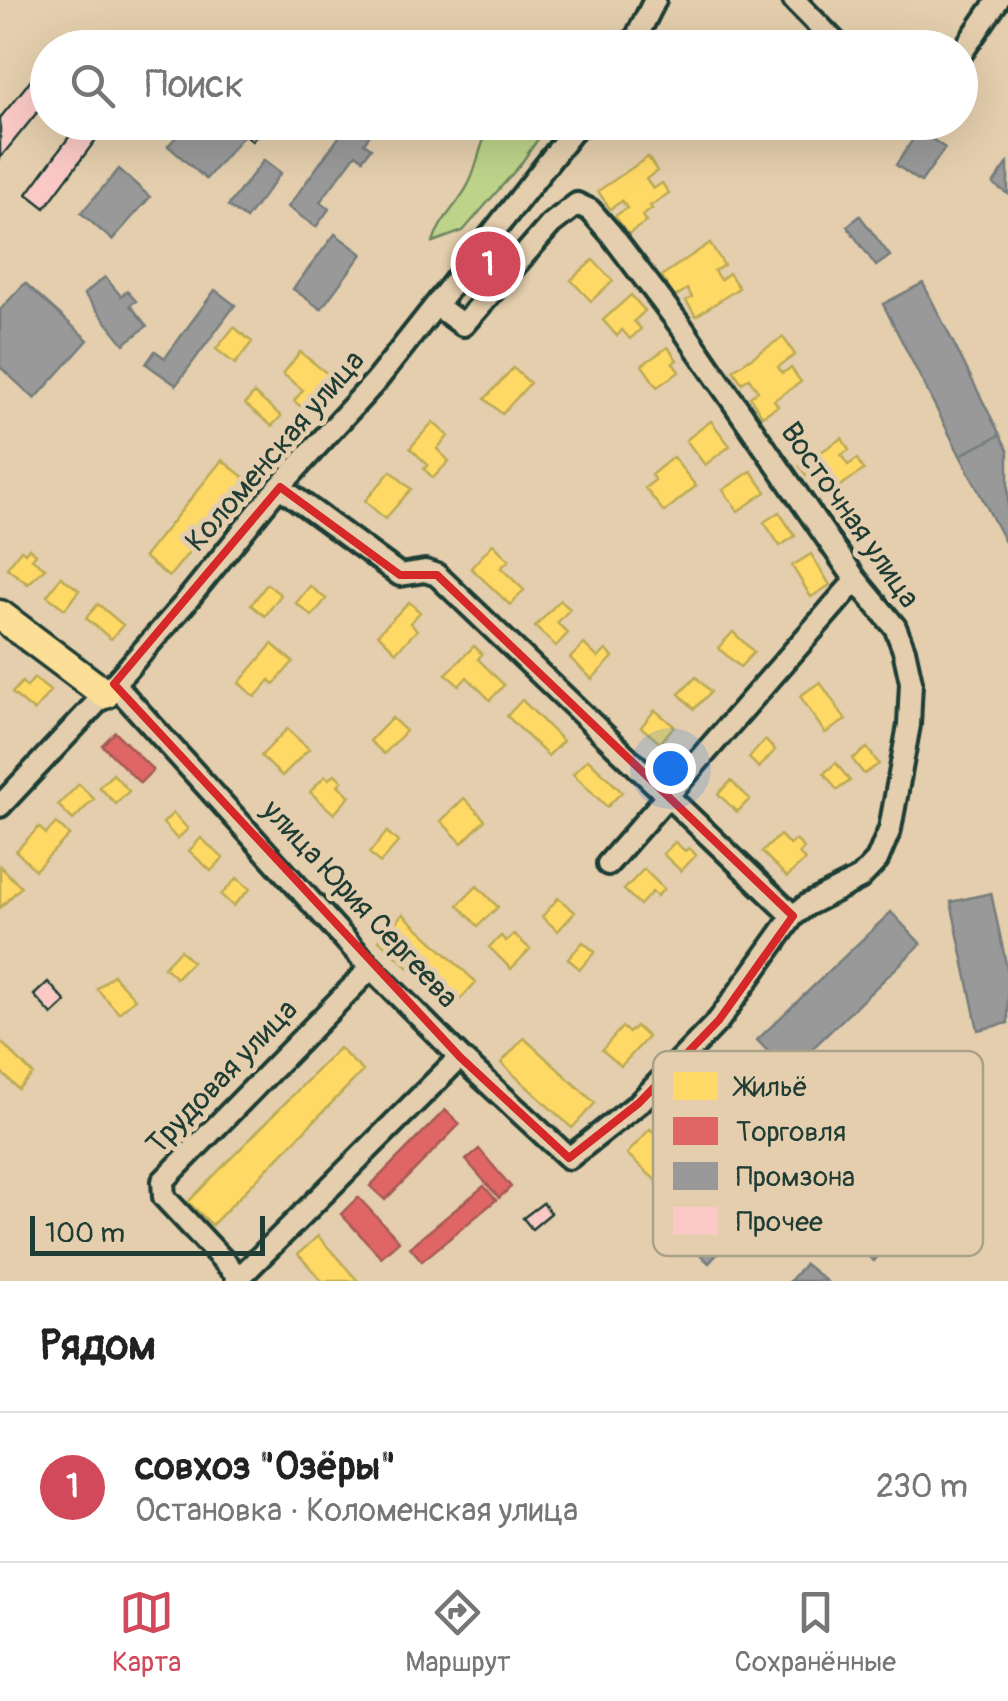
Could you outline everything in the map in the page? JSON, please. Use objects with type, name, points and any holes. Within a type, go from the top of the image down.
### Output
[{"type":"main road","name":"улица Юрия Сергеева","points":[[0,615],[109,689]]},
{"type":"street","points":[[640,30],[655,0]]},
{"type":"street","points":[[794,0],[823,30]]},
{"type":"street","points":[[977,30],[998,0]]},
{"type":"street","name":"Коломенская улица","points":[[0,806],[109,689],[280,486],[376,381],[566,140]]},
{"type":"street","name":"Восточная улица","points":[[438,306],[463,325],[552,224],[577,204],[590,210],[683,329],[856,580],[895,627],[910,682],[909,726],[890,829],[877,860],[860,878],[793,916],[719,1020],[689,1051]]},
{"type":"street","points":[[280,486],[400,575],[425,571],[436,576],[793,916]]},
{"type":"street","points":[[608,864],[856,580]]},
{"type":"street","name":"улица Юрия Сергеева","points":[[109,689],[371,968],[569,1158]]},
{"type":"street","name":"Трудовая улица","points":[[237,1279],[164,1197],[163,1182],[371,968]]},
{"type":"street","points":[[237,1279],[460,1057]]},
{"type":"street","name":"Восточная улица","points":[[569,1158],[653,1088]]},
{"type":"highlighted area","points":[[280,487],[400,575],[437,575],[793,916],[719,1020],[639,1103],[569,1158],[460,1057],[114,684]]},
{"type":"green space","points":[[484,140],[537,140],[463,231],[433,242],[440,226],[473,174]]},
{"type":"building: Жильё","points":[[648,157],[657,171],[646,179],[653,189],[662,183],[669,193],[642,216],[646,222],[628,234],[615,216],[627,208],[622,201],[610,209],[598,191]]},
{"type":"building: Жильё","points":[[710,243],[724,265],[714,271],[720,280],[729,273],[739,288],[696,316],[686,301],[692,297],[687,289],[675,297],[661,276]]},
{"type":"building: Жильё","points":[[593,260],[613,281],[591,301],[571,280]]},
{"type":"building: Жильё","points":[[631,295],[645,311],[634,321],[641,329],[630,339],[622,330],[617,336],[603,320]]},
{"type":"building: Жильё","points":[[234,327],[252,342],[235,364],[216,349]]},
{"type":"building: Жильё","points":[[783,337],[795,355],[778,367],[782,373],[791,368],[801,382],[774,400],[778,406],[762,416],[750,397],[758,391],[749,378],[742,383],[733,370]]},
{"type":"building: Жильё","points":[[668,347],[677,360],[673,363],[679,372],[657,387],[642,365]]},
{"type":"building: Жильё","points":[[300,352],[334,379],[308,412],[294,401],[303,390],[283,374]]},
{"type":"building: Жильё","points":[[513,368],[530,383],[502,414],[485,399]]},
{"type":"building: Жильё","points":[[254,393],[281,416],[272,426],[245,404]]},
{"type":"building: Жильё","points":[[711,421],[730,446],[705,465],[686,440]]},
{"type":"building: Жильё","points":[[433,422],[448,436],[437,449],[449,461],[433,478],[424,469],[428,465],[410,448]]},
{"type":"building: Жильё","points":[[842,438],[849,450],[841,455],[848,465],[857,459],[864,470],[822,498],[816,488],[822,484],[814,471],[806,476],[800,466]]},
{"type":"building: Жильё","points":[[673,457],[696,486],[664,512],[645,488],[655,480],[651,475]]},
{"type":"building: Жильё","points":[[222,460],[247,480],[169,577],[144,557]]},
{"type":"building: Жильё","points":[[391,471],[411,489],[385,519],[365,501]]},
{"type":"building: Жильё","points":[[751,471],[766,492],[738,511],[723,490]]},
{"type":"building: Жильё","points":[[779,512],[795,536],[780,546],[764,522]]},
{"type":"building: Жильё","points":[[493,544],[509,560],[501,568],[524,590],[510,605],[471,568]]},
{"type":"building: Жильё","points":[[29,548],[36,554],[32,559],[45,568],[28,584],[7,568],[21,550],[25,553]]},
{"type":"building: Жильё","points":[[811,554],[830,585],[811,597],[792,566]]},
{"type":"building: Жильё","points":[[61,577],[79,590],[65,609],[47,596]]},
{"type":"building: Жильё","points":[[267,584],[281,595],[265,616],[251,605]]},
{"type":"building: Жильё","points":[[310,586],[326,599],[312,616],[296,603]]},
{"type":"building: Жильё","points":[[560,600],[570,609],[557,623],[568,633],[556,646],[535,627]]},
{"type":"building: Жильё","points":[[409,602],[420,612],[410,623],[417,630],[396,652],[378,634]]},
{"type":"building: Жильё","points":[[98,604],[123,625],[111,639],[86,618]]},
{"type":"building: Жильё","points":[[733,632],[754,652],[740,667],[718,648]]},
{"type":"building: Жильё","points":[[272,644],[293,662],[274,684],[270,680],[255,697],[239,683]]},
{"type":"building: Жильё","points":[[584,644],[598,658],[606,650],[613,657],[592,679],[570,658]]},
{"type":"building: Жильё","points":[[474,646],[482,654],[478,659],[504,685],[490,700],[467,677],[459,686],[446,674]]},
{"type":"building: Жильё","points":[[696,677],[711,692],[694,709],[679,694]]},
{"type":"building: Жильё","points":[[34,678],[50,691],[34,711],[12,693],[22,682],[27,687]]},
{"type":"building: Жильё","points":[[820,682],[846,720],[825,733],[800,696]]},
{"type":"building: Жильё","points":[[522,700],[563,741],[548,756],[507,716]]},
{"type":"building: Жильё","points":[[655,710],[674,726],[660,743],[641,727]]},
{"type":"building: Жильё","points":[[392,718],[406,731],[384,754],[370,741]]},
{"type":"building: Жильё","points":[[287,729],[309,749],[282,776],[261,756]]},
{"type":"building: Жильё","points":[[765,740],[775,750],[759,768],[749,758]]},
{"type":"building: Жильё","points":[[867,748],[879,764],[864,774],[852,759]]},
{"type":"building: Жильё","points":[[588,759],[622,792],[607,807],[573,774]]},
{"type":"building: Жильё","points":[[836,763],[850,781],[837,790],[824,773]]},
{"type":"building: Жильё","points":[[113,774],[129,791],[116,804],[99,787]]},
{"type":"building: Жильё","points":[[335,774],[342,781],[338,785],[350,796],[334,814],[310,792],[325,776],[329,779]]},
{"type":"building: Жильё","points":[[731,781],[750,799],[737,812],[718,794]]},
{"type":"building: Жильё","points":[[79,784],[94,799],[73,820],[58,805]]},
{"type":"building: Жильё","points":[[464,798],[485,820],[462,843],[441,821]]},
{"type":"building: Жильё","points":[[173,813],[188,829],[177,839],[163,823]]},
{"type":"building: Жильё","points":[[56,823],[69,835],[35,870],[16,851],[39,827],[46,834]]},
{"type":"building: Жильё","points":[[387,832],[398,842],[380,863],[369,853]]},
{"type":"building: Жильё","points":[[780,835],[790,845],[796,840],[804,848],[799,854],[805,860],[787,877],[762,852]]},
{"type":"building: Жильё","points":[[201,838],[223,858],[211,871],[189,851]]},
{"type":"building: Жильё","points":[[675,842],[696,855],[681,871],[663,854]]},
{"type":"building: Жильё","points":[[0,866],[21,887],[0,908]]},
{"type":"building: Жильё","points":[[644,869],[664,889],[657,896],[652,892],[640,905],[624,890]]},
{"type":"building: Жильё","points":[[237,878],[250,889],[233,906],[221,895]]},
{"type":"building: Жильё","points":[[477,886],[498,907],[478,926],[458,905]]},
{"type":"building: Жильё","points":[[558,898],[575,912],[558,931],[542,917]]},
{"type":"building: Жильё","points":[[403,914],[476,982],[452,1008],[379,940]]},
{"type":"building: Жильё","points":[[514,934],[530,949],[511,969],[489,947],[501,936],[506,941]]},
{"type":"building: Жильё","points":[[583,942],[595,952],[580,969],[568,959]]},
{"type":"building: Жильё","points":[[180,950],[192,962],[176,978],[164,967]]},
{"type":"building: Жильё","points":[[113,975],[135,999],[119,1013],[97,989]]},
{"type":"building: Жильё","points":[[636,1026],[648,1037],[621,1066],[602,1050],[622,1027],[629,1033]]},
{"type":"building: Жильё","points":[[524,1038],[595,1103],[572,1128],[501,1063]]},
{"type":"building: Жильё","points":[[0,1041],[33,1074],[18,1089],[0,1071]]},
{"type":"building: Жильё","points":[[339,1048],[363,1071],[212,1225],[188,1202]]},
{"type":"building: Жильё","points":[[650,1129],[653,1178],[627,1154]]},
{"type":"building: Жильё","points":[[318,1236],[358,1281],[322,1281],[298,1254]]},
{"type":"building: Торговля","points":[[115,732],[153,770],[140,783],[102,745]]},
{"type":"building: Торговля","points":[[445,1110],[460,1124],[385,1200],[370,1186]]},
{"type":"building: Торговля","points":[[479,1149],[511,1187],[499,1198],[466,1160]]},
{"type":"building: Торговля","points":[[484,1186],[496,1200],[422,1261],[410,1247]]},
{"type":"building: Торговля","points":[[358,1197],[399,1241],[381,1257],[341,1214]]},
{"type":"building: Промзона","points":[[173,140],[240,140],[206,179],[168,146]]},
{"type":"building: Промзона","points":[[337,140],[366,140],[364,143],[371,148],[363,159],[356,154],[320,202],[329,209],[316,227],[288,207]]},
{"type":"building: Промзона","points":[[912,140],[933,140],[945,148],[921,182],[896,165]]},
{"type":"building: Промзона","points":[[264,160],[281,173],[246,219],[228,206]]},
{"type":"building: Промзона","points":[[1008,163],[1008,194],[993,184]]},
{"type":"building: Промзона","points":[[119,169],[150,197],[112,240],[81,213]]},
{"type":"building: Промзона","points":[[860,216],[890,256],[876,266],[847,226]]},
{"type":"building: Промзона","points":[[335,234],[362,254],[321,309],[293,289]]},
{"type":"building: Промзона","points":[[105,277],[121,296],[127,291],[136,301],[130,305],[147,326],[124,344],[84,294]]},
{"type":"building: Промзона","points":[[25,283],[88,340],[35,399],[0,367],[0,310]]},
{"type":"building: Промзона","points":[[923,283],[1000,435],[960,455],[883,304]]},
{"type":"building: Промзона","points":[[215,290],[235,305],[176,385],[146,364],[155,351],[165,358]]},
{"type":"building: Промзона","points":[[1000,435],[1008,450],[1008,548],[960,455]]},
{"type":"building: Промзона","points":[[991,893],[1008,973],[1008,1023],[978,1030],[951,902]]},
{"type":"building: Промзона","points":[[891,912],[921,944],[810,1051],[768,1051],[757,1040]]},
{"type":"building: Промзона","points":[[805,1264],[826,1281],[790,1281]]},
{"type":"building: Прочее","points":[[30,81],[30,121],[0,158],[0,118]]},
{"type":"building: Прочее","points":[[67,140],[96,140],[45,208],[27,194]]},
{"type":"building: Прочее","points":[[48,982],[66,1002],[52,1015],[34,995]]},
{"type":"building: Прочее","points":[[543,1203],[551,1213],[532,1229],[523,1218]]},
{"type":"place","name":"совхоз \"Озёры\"","points":[[488,264]]}]
